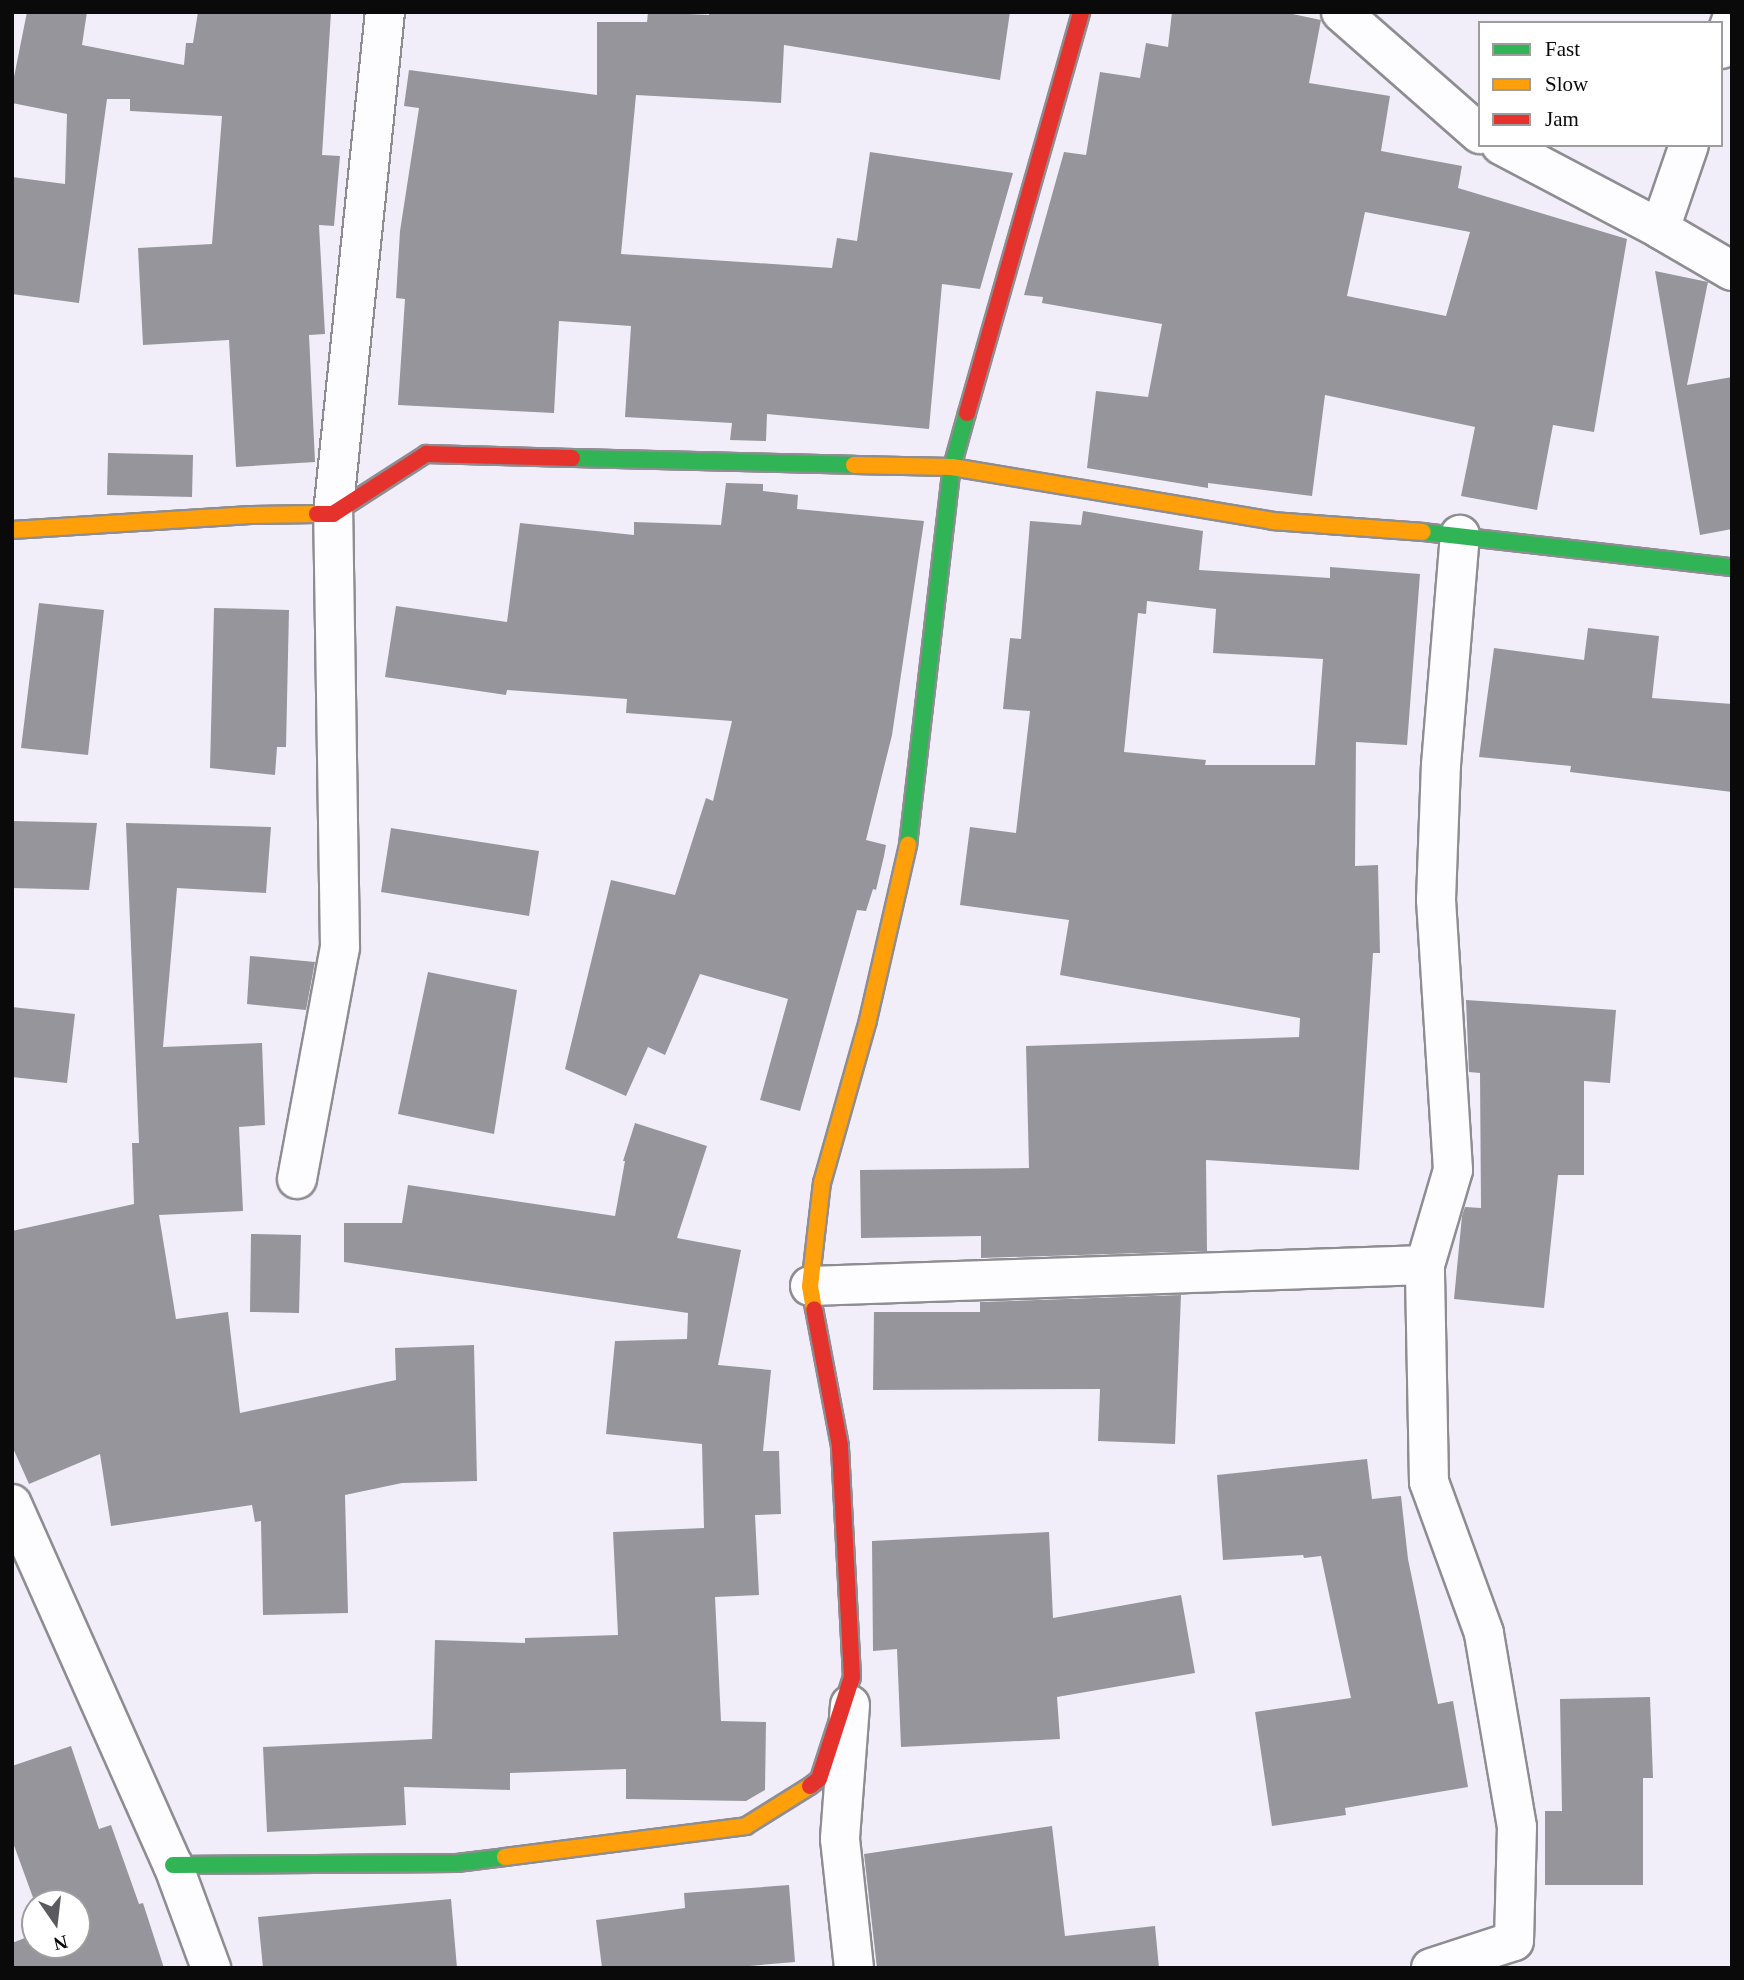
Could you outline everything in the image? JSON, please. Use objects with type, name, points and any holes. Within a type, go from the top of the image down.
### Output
[{"type":"street","points":[[297,1179],[341,948],[333,514],[384,12]]},
{"type":"street","points":[[854,1968],[840,1839],[852,1677],[840,1446],[810,1286],[822,1183],[868,1020],[906,860],[952,467],[1081,12]]},
{"type":"street","points":[[1341,12],[1478,132]]},
{"type":"street","points":[[1723,43],[1732,18]]},
{"type":"street","points":[[1505,147],[1660,229],[1732,271]]},
{"type":"street","points":[[1660,229],[1688,147]]},
{"type":"street","points":[[12,530],[251,515],[333,514],[426,454],[952,467],[1273,521],[1460,535],[1732,568]]},
{"type":"street","points":[[1431,1968],[1514,1941],[1517,1828],[1483,1633],[1429,1482],[1425,1265],[1452,1170],[1436,900],[1441,765],[1460,535]]},
{"type":"street","points":[[810,1286],[1425,1265]]},
{"type":"street","points":[[12,1504],[173,1865],[211,1968]]},
{"type":"street","points":[[173,1865],[457,1863],[746,1826],[795,1798],[819,1779],[852,1677]]},
{"type":"building","points":[[27,12],[87,12],[82,45],[184,65],[186,43],[193,43],[198,12],[331,12],[322,155],[340,156],[334,226],[319,225],[325,334],[309,335],[315,462],[236,467],[229,340],[143,345],[138,248],[212,244],[222,116],[130,111],[130,99],[107,99],[79,303],[12,294],[12,177],[65,184],[67,114],[12,103],[12,87]]},
{"type":"building","points":[[648,12],[709,15],[709,12],[1010,12],[1000,80],[784,45],[781,103],[636,95],[621,254],[832,268],[837,238],[857,241],[870,152],[1013,173],[980,289],[942,284],[929,429],[767,414],[766,441],[730,440],[732,423],[625,417],[631,326],[559,321],[554,413],[398,405],[405,299],[396,298],[400,231],[419,108],[404,106],[409,70],[597,95],[597,22],[647,22]]},
{"type":"building","points":[[1172,12],[1283,12],[1321,20],[1309,83],[1390,96],[1381,151],[1462,166],[1458,188],[1627,239],[1594,432],[1553,425],[1537,510],[1461,496],[1475,427],[1325,395],[1312,496],[1208,483],[1208,488],[1087,468],[1096,391],[1148,397],[1162,324],[1042,303],[1043,297],[1024,295],[1064,152],[1086,155],[1100,72],[1140,78],[1146,43],[1168,47]],"holes":[[[1365,212],[1470,232],[1446,316],[1347,296]]]},
{"type":"building","points":[[1655,271],[1708,282],[1687,385],[1732,377],[1732,529],[1700,535]]},
{"type":"building","points":[[108,453],[193,455],[192,497],[107,495]]},
{"type":"building","points":[[726,483],[763,484],[763,491],[798,495],[797,509],[924,521],[892,735],[866,840],[886,845],[884,856],[876,890],[873,889],[866,911],[857,910],[800,1111],[760,1100],[788,999],[700,974],[665,1055],[648,1047],[626,1096],[565,1069],[611,880],[675,895],[706,798],[713,801],[732,721],[626,713],[627,699],[507,690],[506,695],[385,677],[396,606],[507,622],[520,523],[634,535],[634,522],[721,525]]},
{"type":"building","points":[[1083,511],[1203,531],[1199,570],[1330,578],[1330,567],[1420,574],[1407,745],[1356,742],[1355,866],[1378,865],[1380,953],[1373,953],[1359,1170],[1206,1160],[1207,1251],[981,1258],[981,1236],[861,1238],[860,1170],[1029,1168],[1026,1046],[1299,1037],[1300,1018],[1060,975],[1069,920],[960,905],[970,827],[1016,833],[1030,711],[1003,709],[1010,638],[1021,639],[1030,521],[1081,525]],"holes":[[[1147,601],[1216,609],[1213,653],[1323,659],[1315,765],[1205,765],[1206,760],[1124,752],[1138,613],[1146,614]]]},
{"type":"building","points":[[39,603],[104,610],[88,755],[21,748]]},
{"type":"building","points":[[214,608],[289,610],[286,747],[277,747],[275,775],[210,768]]},
{"type":"building","points":[[1588,628],[1659,636],[1652,698],[1732,704],[1732,792],[1570,772],[1571,766],[1479,757],[1494,648],[1584,660]]},
{"type":"building","points":[[12,821],[97,823],[89,890],[12,888]]},
{"type":"building","points":[[126,823],[271,827],[266,893],[177,888],[163,1047],[262,1043],[265,1125],[239,1127],[243,1211],[159,1215],[176,1319],[228,1312],[240,1413],[396,1380],[395,1348],[474,1345],[477,1481],[402,1483],[345,1495],[348,1613],[263,1615],[261,1521],[255,1522],[252,1505],[111,1526],[100,1454],[29,1484],[12,1446],[12,1231],[134,1204],[132,1143],[139,1143]]},
{"type":"building","points":[[391,828],[539,851],[529,916],[381,892]]},
{"type":"building","points":[[250,956],[315,962],[306,1010],[247,1004]]},
{"type":"building","points":[[428,972],[517,990],[494,1134],[398,1114]]},
{"type":"building","points":[[1466,1000],[1616,1010],[1610,1083],[1584,1081],[1584,1175],[1558,1175],[1544,1308],[1454,1299],[1462,1216],[1465,1207],[1481,1208],[1480,1073],[1469,1072]]},
{"type":"building","points":[[12,1007],[75,1014],[67,1083],[12,1077]]},
{"type":"building","points":[[635,1123],[707,1146],[677,1238],[741,1250],[718,1365],[771,1370],[763,1451],[779,1451],[781,1514],[755,1515],[759,1595],[715,1597],[721,1721],[766,1722],[765,1790],[746,1801],[626,1799],[626,1769],[510,1773],[510,1790],[404,1787],[406,1825],[267,1832],[263,1747],[432,1739],[435,1640],[525,1643],[525,1638],[618,1635],[613,1532],[704,1528],[702,1444],[606,1434],[615,1341],[687,1339],[688,1313],[344,1262],[344,1223],[402,1223],[408,1185],[615,1216],[623,1161]]},
{"type":"building","points":[[251,1234],[301,1235],[299,1313],[250,1312]]},
{"type":"building","points":[[1181,1295],[1175,1444],[1098,1441],[1100,1389],[873,1390],[874,1312],[980,1312],[980,1302]]},
{"type":"building","points":[[1367,1459],[1372,1499],[1401,1496],[1408,1559],[1438,1704],[1453,1701],[1468,1787],[1345,1808],[1346,1815],[1272,1826],[1255,1712],[1351,1698],[1321,1556],[1223,1560],[1217,1475]]},
{"type":"building","points":[[1049,1532],[1053,1618],[1181,1595],[1195,1673],[1057,1697],[1060,1739],[901,1747],[897,1649],[873,1651],[872,1541]]},
{"type":"building","points":[[1650,1697],[1653,1778],[1643,1778],[1643,1885],[1545,1885],[1545,1811],[1562,1811],[1560,1699]]},
{"type":"building","points":[[71,1746],[99,1829],[111,1825],[139,1904],[143,1903],[164,1968],[12,1968],[12,1943],[21,1939],[21,1959],[91,1959],[91,1889],[30,1889],[12,1840],[12,1766]]},
{"type":"building","points":[[1052,1826],[1065,1936],[1155,1926],[1159,1968],[877,1968],[864,1854]]},
{"type":"building","points":[[789,1885],[795,1962],[726,1968],[602,1968],[596,1920],[685,1908],[684,1893]]},
{"type":"building","points":[[451,1899],[457,1968],[263,1968],[258,1917]]},
{"type":"traffic: fast","points":[[908,845],[952,467],[967,413]]},
{"type":"traffic: fast","points":[[572,458],[854,465]]},
{"type":"traffic: fast","points":[[1423,532],[1732,567]]},
{"type":"traffic: fast","points":[[173,1865],[457,1863],[505,1857]]},
{"type":"traffic: slow","points":[[854,465],[952,467],[1273,521],[1423,532]]},
{"type":"traffic: slow","points":[[12,530],[251,515],[317,514]]},
{"type":"traffic: slow","points":[[814,1309],[810,1286],[822,1183],[868,1020],[908,845]]},
{"type":"traffic: slow","points":[[505,1857],[746,1826],[810,1786]]},
{"type":"traffic: jam","points":[[967,413],[1081,12]]},
{"type":"traffic: jam","points":[[317,514],[333,514],[426,454],[572,458]]},
{"type":"traffic: jam","points":[[810,1786],[819,1779],[852,1677],[840,1446],[814,1309]]}]
